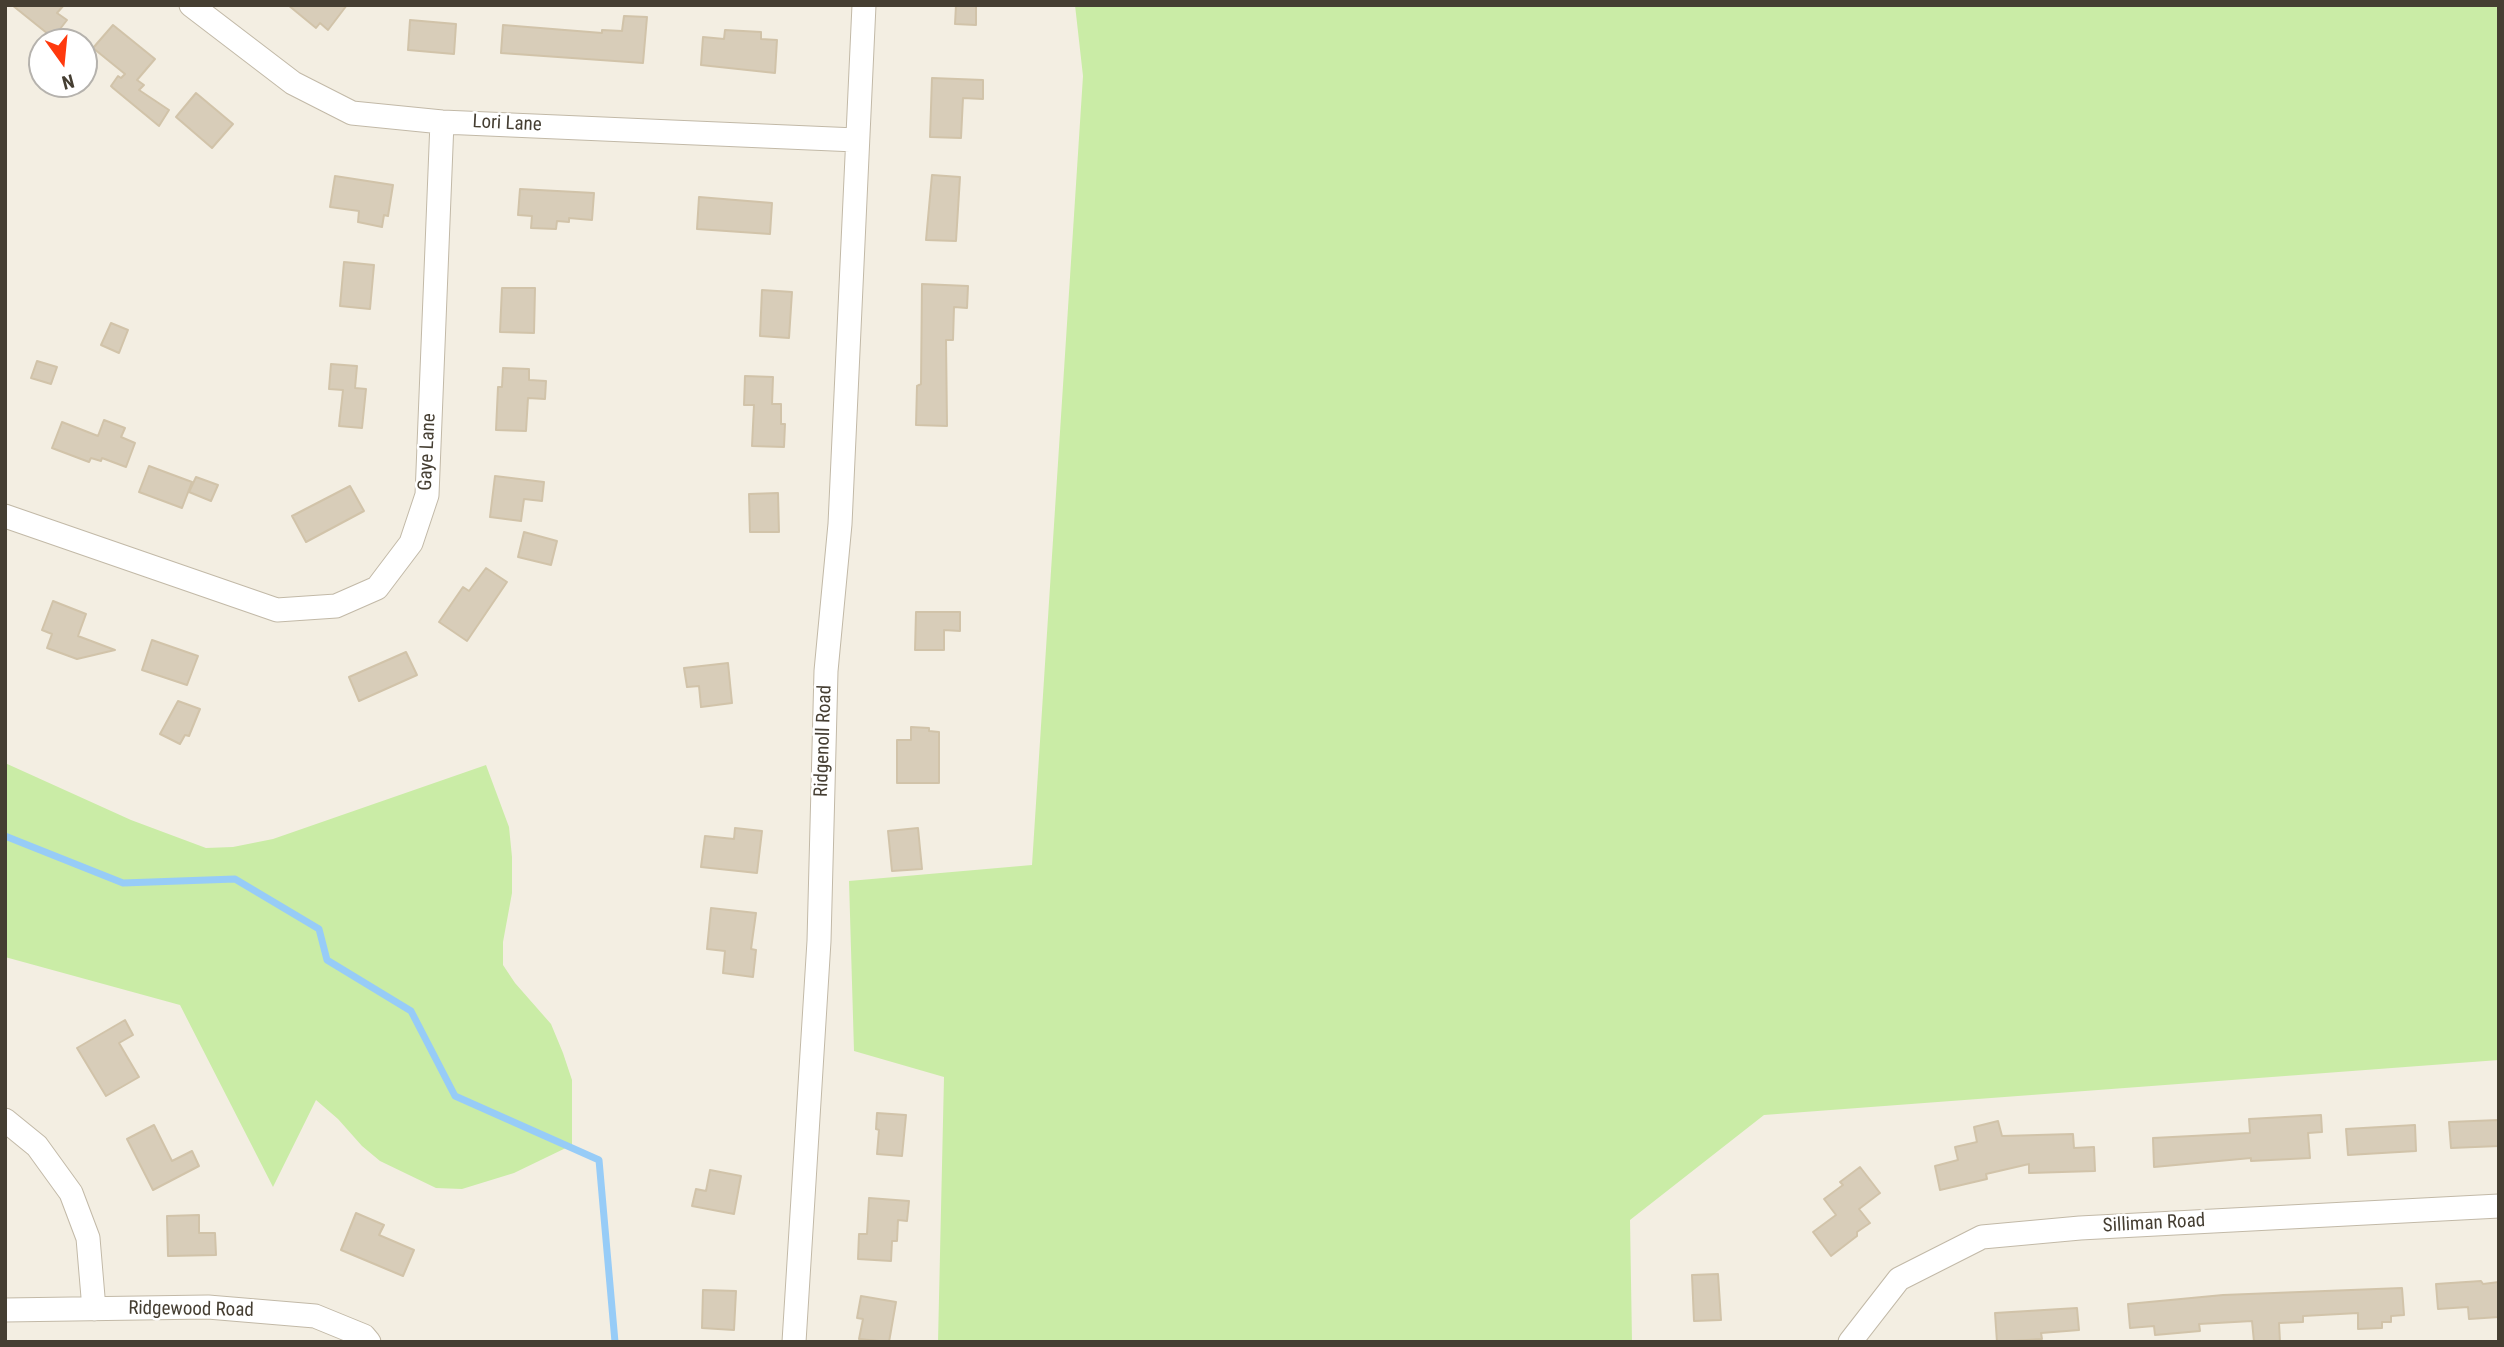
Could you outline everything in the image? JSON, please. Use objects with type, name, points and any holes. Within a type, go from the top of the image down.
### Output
[{"type":"street","name":"Lori Lane","points":[[191,5],[293,83],[352,113],[442,121],[856,140]]},
{"type":"street","name":"Ridgenoll Road","points":[[794,1342],[819,941],[826,671],[840,524],[864,5]]},
{"type":"street","name":"Gaye Lane","points":[[5,516],[276,610],[335,606],[377,588],[411,543],[427,495],[442,121]]},
{"type":"street","points":[[5,1120],[37,1146],[71,1193],[88,1238],[94,1309]]},
{"type":"street","name":"Silliman Road","points":[[1850,1342],[1899,1279],[1982,1237],[2080,1228],[2499,1206]]},
{"type":"street","name":"Ridgewood Road","points":[[5,1310],[208,1307],[315,1315],[363,1336],[369,1342]]},
{"type":"green space","points":[[1075,5],[2499,5],[2499,1060],[1764,1115],[1630,1220],[1632,1342],[938,1342],[944,1077],[854,1051],[849,881],[1032,865],[1083,76]]},
{"type":"green space","points":[[5,763],[131,820],[206,848],[233,847],[273,839],[486,765],[509,827],[512,857],[512,893],[503,942],[503,965],[551,1024],[563,1053],[572,1080],[572,1145],[514,1173],[462,1189],[436,1188],[380,1161],[316,1100],[273,1187],[180,1005],[5,957]]},
{"type":"building","points":[[12,5],[64,5],[57,13],[67,20],[61,28],[41,28]]},
{"type":"building","points":[[288,5],[347,5],[328,30],[320,23],[316,28]]},
{"type":"building","points":[[956,5],[976,5],[976,25],[955,24]]},
{"type":"building","points":[[624,16],[647,17],[643,63],[501,53],[503,25],[602,33],[602,30],[622,31]]},
{"type":"building","points":[[410,20],[456,24],[454,54],[408,50]]},
{"type":"building","points":[[113,25],[155,59],[137,80],[144,85],[139,90],[169,110],[159,126],[111,86],[118,76],[121,78],[125,74],[98,52],[98,42]]},
{"type":"building","points":[[725,30],[761,32],[761,39],[777,40],[775,73],[701,65],[703,37],[724,39]]},
{"type":"building","points":[[932,78],[983,80],[983,99],[963,98],[961,138],[930,137]]},
{"type":"building","points":[[196,93],[233,124],[212,148],[176,117]]},
{"type":"building","points":[[932,175],[960,177],[956,241],[926,240]]},
{"type":"building","points":[[335,176],[393,185],[388,216],[384,215],[382,227],[358,222],[359,211],[330,207]]},
{"type":"building","points":[[520,189],[594,193],[592,220],[569,218],[569,222],[557,221],[556,229],[531,228],[532,216],[518,215]]},
{"type":"building","points":[[699,197],[772,203],[770,234],[697,229]]},
{"type":"building","points":[[344,262],[374,265],[370,309],[340,306]]},
{"type":"building","points":[[922,284],[968,286],[967,308],[954,307],[953,340],[946,340],[947,426],[916,425],[917,386],[921,384]]},
{"type":"building","points":[[502,288],[535,288],[534,333],[500,332]]},
{"type":"building","points":[[762,290],[792,292],[789,338],[760,336]]},
{"type":"building","points":[[111,323],[128,330],[119,353],[101,345]]},
{"type":"building","points":[[37,361],[57,367],[51,384],[31,378]]},
{"type":"building","points":[[331,364],[357,366],[355,388],[366,389],[362,428],[339,426],[343,390],[329,389]]},
{"type":"building","points":[[503,368],[529,369],[529,380],[546,381],[545,399],[528,398],[526,431],[496,430],[498,387],[502,387]]},
{"type":"building","points":[[745,376],[773,377],[772,404],[781,404],[781,424],[785,424],[784,447],[752,446],[754,405],[744,405]]},
{"type":"building","points":[[104,420],[125,428],[121,437],[135,443],[126,467],[102,458],[101,461],[91,458],[89,462],[52,448],[62,422],[98,436]]},
{"type":"building","points":[[149,466],[192,482],[182,508],[139,492]]},
{"type":"building","points":[[495,476],[544,482],[542,501],[524,499],[521,521],[490,517]]},
{"type":"building","points":[[196,477],[218,485],[211,501],[189,492]]},
{"type":"building","points":[[350,486],[364,511],[306,542],[292,516]]},
{"type":"building","points":[[778,493],[779,532],[750,532],[749,494]]},
{"type":"building","points":[[524,532],[557,541],[551,565],[518,557]]},
{"type":"building","points":[[486,568],[507,582],[467,641],[439,622],[463,587],[469,591]]},
{"type":"building","points":[[53,601],[86,614],[78,636],[115,650],[77,659],[47,648],[52,634],[42,630]]},
{"type":"building","points":[[916,612],[960,612],[960,631],[944,630],[944,650],[915,650]]},
{"type":"building","points":[[152,640],[198,656],[187,685],[142,670]]},
{"type":"building","points":[[406,652],[417,675],[359,701],[349,677]]},
{"type":"building","points":[[728,663],[732,703],[701,707],[699,686],[687,687],[684,668]]},
{"type":"building","points":[[178,701],[200,709],[189,736],[185,735],[180,744],[160,734]]},
{"type":"building","points":[[911,727],[929,728],[929,731],[939,732],[939,783],[897,783],[897,740],[911,740]]},
{"type":"building","points":[[735,828],[762,831],[757,873],[701,867],[705,836],[734,839]]},
{"type":"building","points":[[918,828],[922,869],[892,871],[888,831]]},
{"type":"building","points":[[711,908],[756,913],[751,949],[756,950],[753,977],[723,973],[725,951],[707,949]]},
{"type":"building","points":[[125,1020],[133,1035],[119,1043],[139,1077],[106,1096],[77,1048]]},
{"type":"building","points":[[877,1113],[906,1115],[902,1156],[877,1154]]},
{"type":"building","points":[[2321,1115],[2322,1132],[2308,1133],[2310,1158],[2251,1161],[2251,1158],[2154,1167],[2153,1138],[2250,1133],[2249,1119]]},
{"type":"building","points":[[2499,1120],[2499,1146],[2451,1148],[2449,1122]]},
{"type":"building","points":[[1998,1121],[2002,1136],[2073,1134],[2074,1148],[2094,1147],[2095,1171],[2029,1173],[2029,1164],[1986,1174],[1987,1179],[1940,1190],[1935,1166],[1958,1160],[1955,1147],[1977,1142],[1974,1127]]},
{"type":"building","points":[[154,1125],[172,1161],[192,1151],[199,1166],[153,1190],[127,1139]]},
{"type":"building","points":[[2415,1125],[2416,1151],[2348,1155],[2346,1129]]},
{"type":"building","points":[[1860,1167],[1880,1193],[1859,1209],[1870,1223],[1831,1256],[1813,1232],[1836,1215],[1824,1199],[1843,1185],[1840,1182]]},
{"type":"building","points":[[710,1170],[741,1176],[734,1214],[692,1206],[696,1189],[706,1191]]},
{"type":"building","points":[[869,1198],[909,1201],[907,1221],[898,1220],[897,1241],[892,1241],[891,1261],[858,1259],[859,1234],[867,1234]]},
{"type":"building","points":[[356,1213],[384,1225],[379,1235],[414,1250],[403,1276],[341,1250]]},
{"type":"building","points":[[199,1215],[199,1233],[215,1233],[216,1255],[168,1256],[167,1216]]},
{"type":"building","points":[[1718,1274],[1721,1320],[1694,1321],[1692,1275]]},
{"type":"building","points":[[2481,1281],[2483,1284],[2499,1282],[2499,1317],[2469,1319],[2468,1307],[2438,1309],[2436,1284]]},
{"type":"building","points":[[2402,1288],[2404,1315],[2391,1316],[2391,1322],[2382,1322],[2382,1328],[2358,1329],[2358,1313],[2303,1316],[2303,1322],[2279,1323],[2280,1342],[2254,1342],[2252,1321],[2199,1324],[2200,1331],[2155,1335],[2154,1326],[2130,1328],[2128,1304],[2223,1295]]},
{"type":"building","points":[[703,1290],[736,1291],[734,1330],[702,1328]]},
{"type":"building","points":[[861,1296],[896,1302],[889,1342],[859,1339],[863,1319],[857,1318]]},
{"type":"building","points":[[2077,1308],[2079,1330],[2041,1333],[2042,1339],[1997,1342],[1995,1313]]},
{"type":"waterway","points":[[5,836],[123,883],[235,879],[319,929],[327,960],[411,1011],[455,1096],[599,1160],[615,1342]]}]
